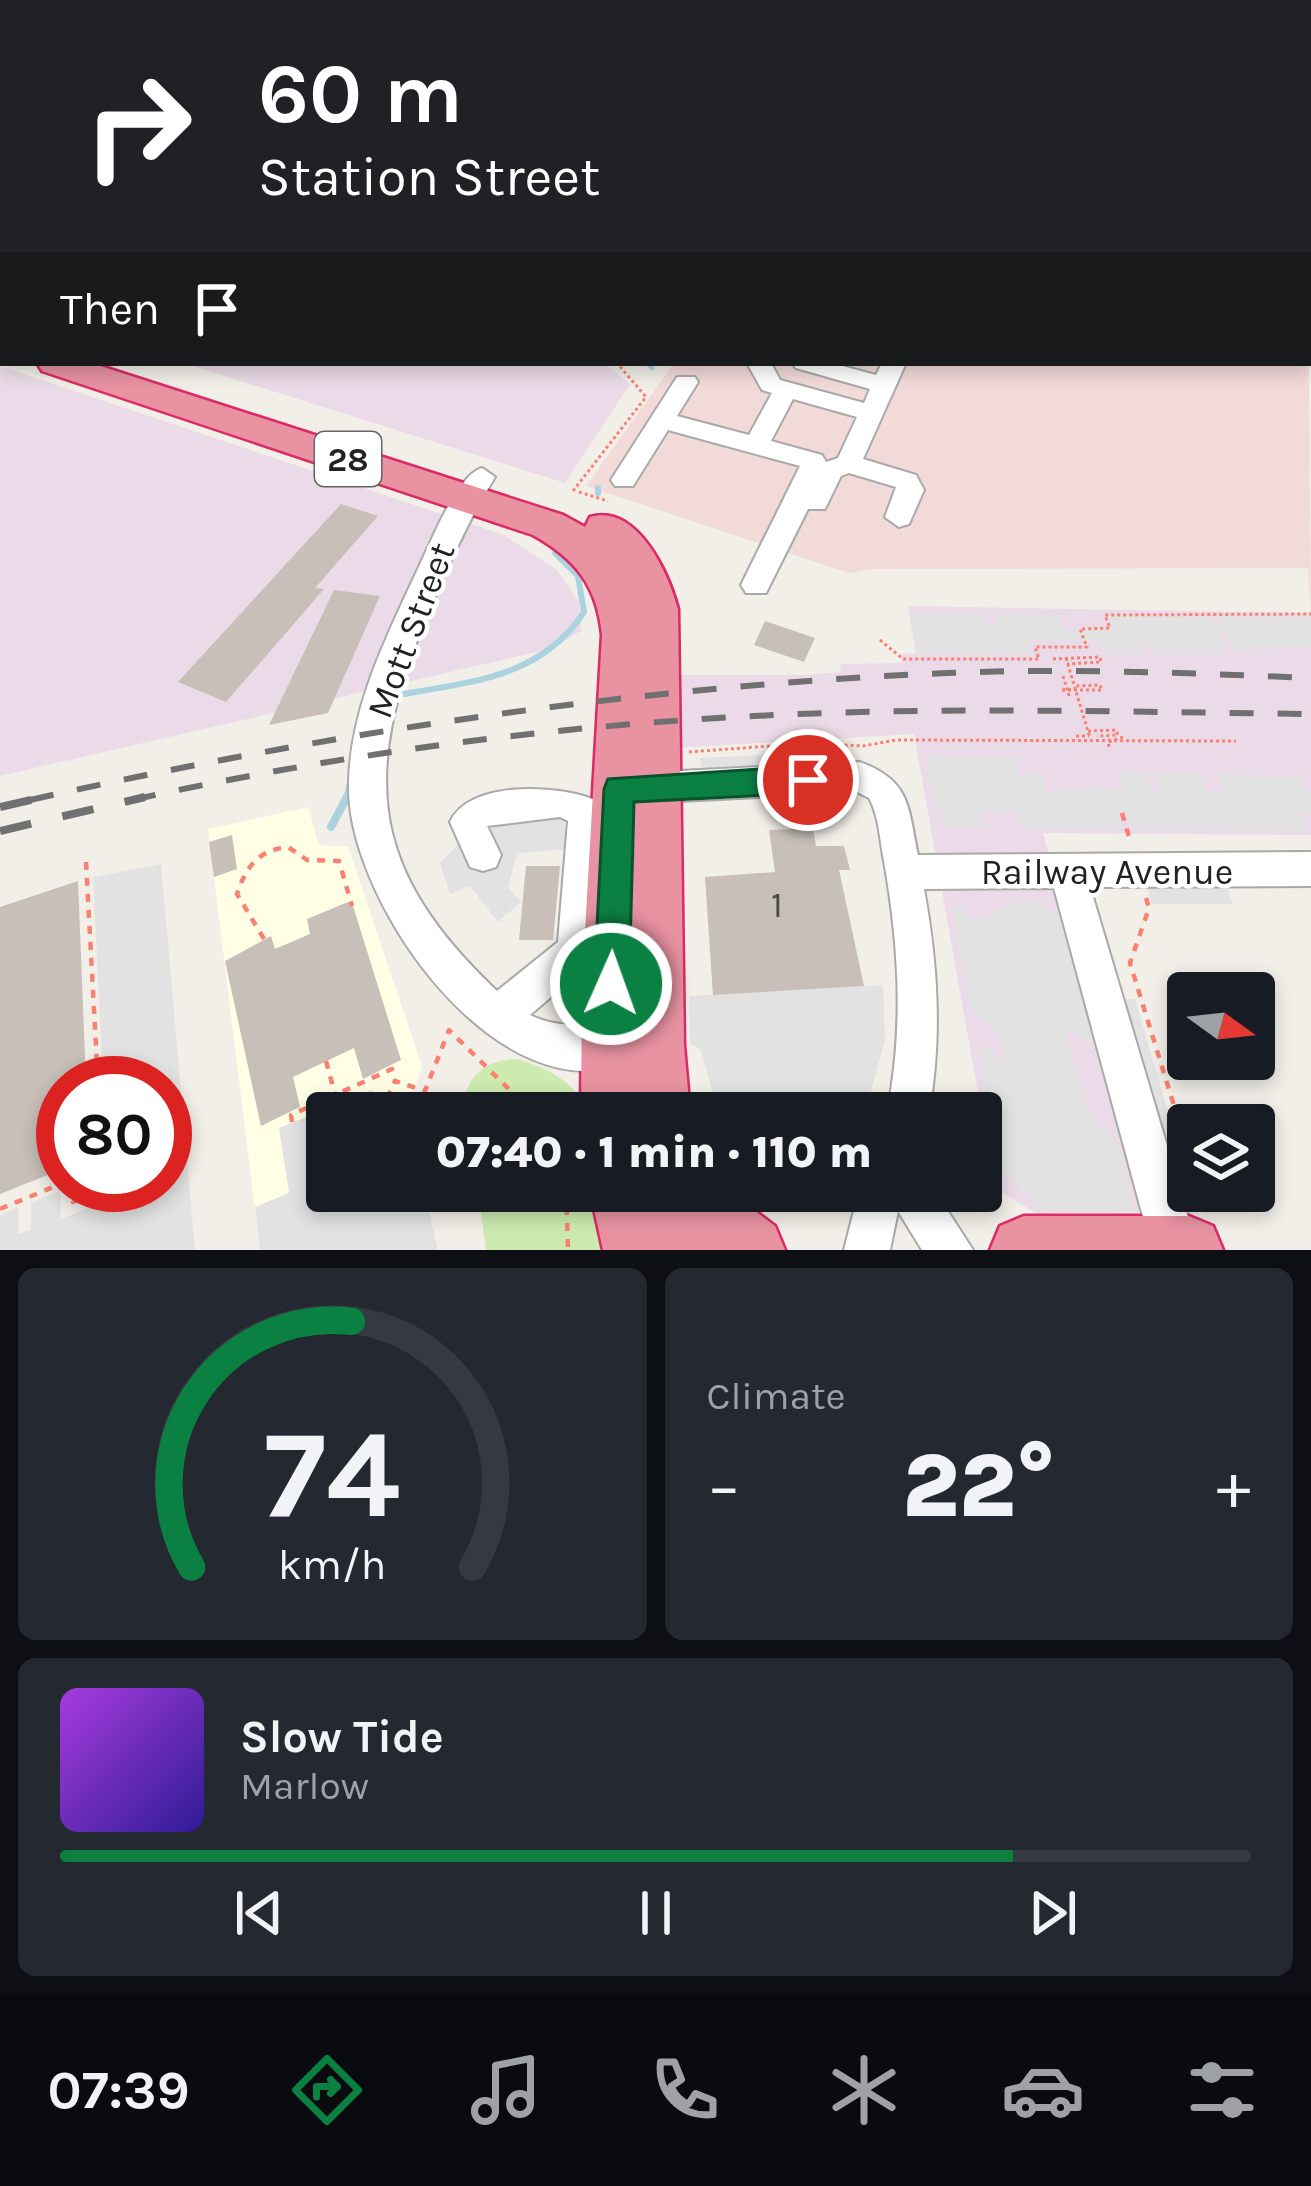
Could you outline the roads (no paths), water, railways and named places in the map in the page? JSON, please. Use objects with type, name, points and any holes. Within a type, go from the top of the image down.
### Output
[{"type":"highway","name":"28","points":[[66,366],[475,487]]},
{"type":"highway","name":"28","points":[[130,366],[475,487],[565,532],[611,578],[652,776],[632,1046],[618,1092]]},
{"type":"highway","name":"28","points":[[632,1046],[650,1092]]},
{"type":"highway","points":[[648,1223],[700,1206],[712,1222],[751,1250]]},
{"type":"highway","points":[[1024,1250],[1191,1239]]},
{"type":"street","points":[[760,366],[764,379],[786,390],[871,413]]},
{"type":"street","points":[[766,587],[831,466],[871,413],[889,374],[827,366]]},
{"type":"street","points":[[616,490],[686,382]]},
{"type":"street","points":[[756,445],[786,390]]},
{"type":"street","points":[[662,419],[831,466],[907,481],[911,490],[899,517]]},
{"type":"street","name":"Mott Street","points":[[475,487],[379,694],[369,740],[368,806],[376,852],[401,906],[495,1019],[522,1036],[547,1044],[632,1046]]},
{"type":"street","points":[[652,776],[860,777],[889,798],[921,991],[913,1092]]},
{"type":"street","points":[[483,855],[467,822],[476,812],[560,802],[581,810],[585,821],[576,950],[570,960],[547,971],[495,1019]]},
{"type":"street","name":"Railway Avenue","points":[[903,872],[1311,869]]},
{"type":"street","points":[[1067,871],[1191,1239]]},
{"type":"street","points":[[867,1250],[876,1212]]},
{"type":"street","points":[[921,1212],[950,1250]]},
{"type":"waterway","points":[[598,488],[598,493]]},
{"type":"waterway","points":[[398,695],[502,673],[547,651],[567,634],[584,612],[578,576],[555,553],[557,548]]},
{"type":"waterway","points":[[346,798],[352,774]]},
{"type":"waterway","points":[[331,827],[346,798]]},
{"type":"railway","points":[[42,797],[371,733],[716,689],[993,672],[1311,678]]},
{"type":"railway","points":[[133,800],[432,746],[660,722],[952,711],[1311,714]]},
{"type":"railway","points":[[0,807],[42,797]]},
{"type":"railway","points":[[30,800],[42,797]]},
{"type":"railway","points":[[133,800],[145,797]]},
{"type":"railway","points":[[0,831],[133,800]]}]
